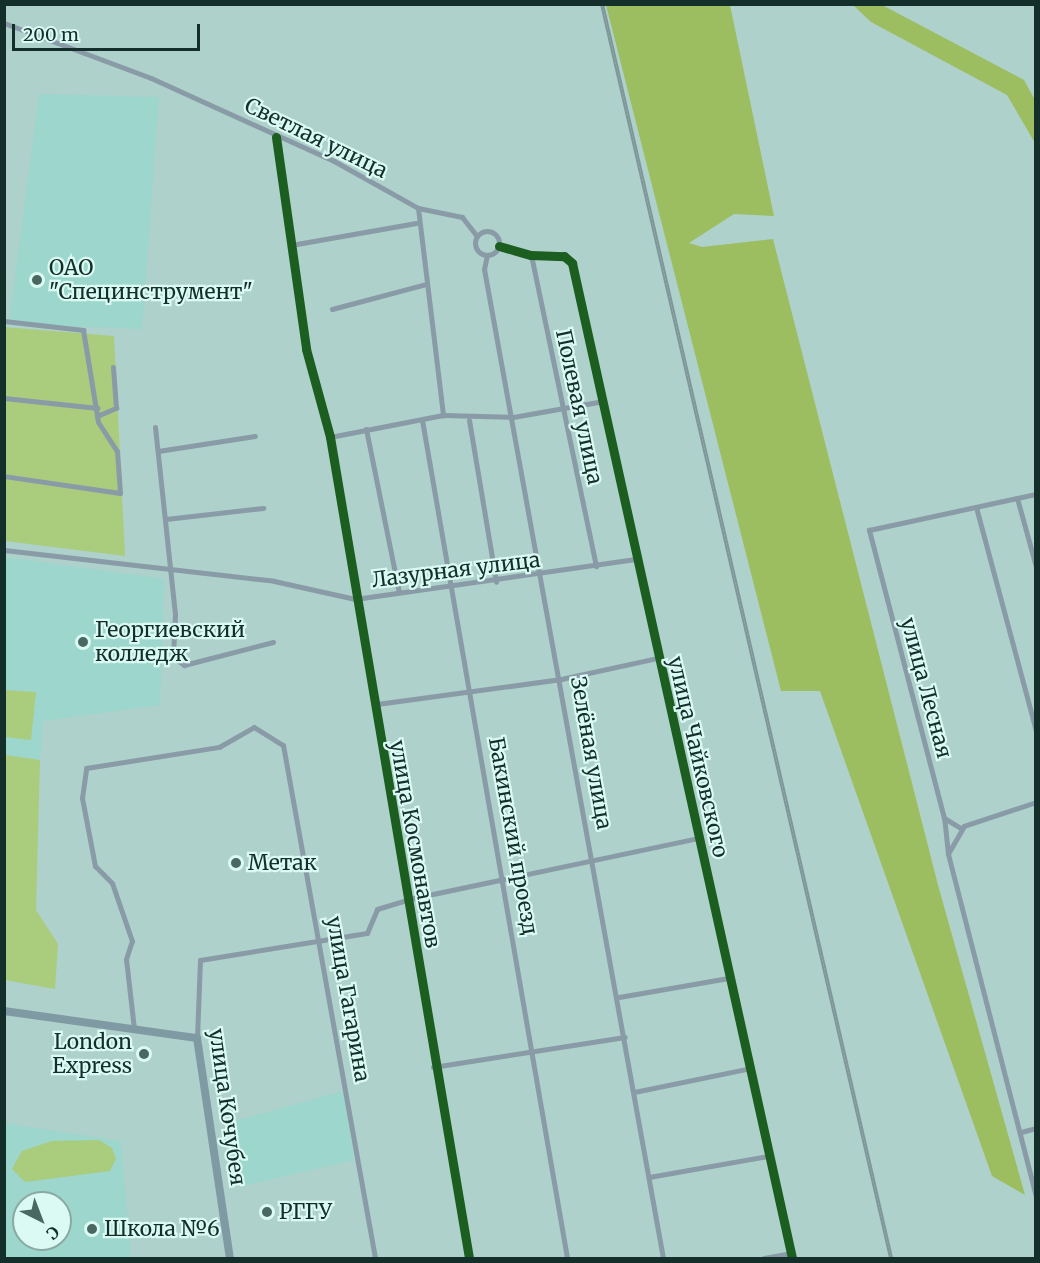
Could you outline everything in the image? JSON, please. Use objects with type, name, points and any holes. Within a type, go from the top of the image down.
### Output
[{"type":"main road","points":[[4,1011],[197,1038]]},
{"type":"main road","name":"улица Кочубея","points":[[197,1038],[230,1258]]},
{"type":"street","name":"Светлая улица","points":[[4,23],[151,78],[276,137],[334,160],[418,208],[462,217],[477,236]]},
{"type":"street","name":"улица Космонавтов","points":[[276,137],[306,349],[330,437],[355,599],[377,704],[374,719],[409,899],[434,1067],[469,1258]]},
{"type":"street","points":[[418,208],[416,223],[443,415]]},
{"type":"street","points":[[291,245],[416,223]]},
{"type":"street","points":[[499,246],[487,255],[476,249],[477,236],[492,232],[499,246],[531,255]]},
{"type":"street","name":"Зелёная улица","points":[[487,255],[484,269],[594,859],[663,1258]]},
{"type":"street","name":"улица Чайковского","points":[[531,255],[564,256],[572,263],[604,401],[746,1069],[791,1256]]},
{"type":"street","name":"Полевая улица","points":[[531,255],[596,566]]},
{"type":"street","points":[[332,309],[426,284]]},
{"type":"street","points":[[4,321],[83,330],[97,416],[117,451],[120,493],[4,476]]},
{"type":"street","points":[[97,416],[116,408],[112,367]]},
{"type":"street","points":[[4,398],[97,408]]},
{"type":"street","points":[[330,437],[443,415],[469,420],[513,417],[604,401]]},
{"type":"street","name":"Бакинский проезд","points":[[422,420],[454,589],[534,1051],[567,1258]]},
{"type":"street","points":[[469,420],[496,582]]},
{"type":"street","points":[[155,427],[171,571],[177,663],[273,642]]},
{"type":"street","points":[[366,429],[399,592]]},
{"type":"street","points":[[158,451],[255,436]]},
{"type":"street","points":[[1035,494],[976,507],[1035,731]]},
{"type":"street","points":[[1017,498],[1035,567]]},
{"type":"street","name":"улица Лесная","points":[[976,507],[869,530],[944,818],[948,854],[1021,1132],[1035,1196]]},
{"type":"street","points":[[166,519],[263,508]]},
{"type":"street","name":"Лазурная улица","points":[[4,550],[171,571],[274,581],[355,599],[541,577],[637,560]]},
{"type":"street","points":[[377,704],[561,679],[657,658]]},
{"type":"street","name":"улица Гагарина","points":[[134,1029],[126,959],[132,941],[112,883],[95,866],[82,798],[86,768],[219,747],[254,727],[283,745],[322,940],[375,1258]]},
{"type":"street","points":[[948,854],[962,829],[1035,802]]},
{"type":"street","points":[[944,818],[962,829]]},
{"type":"street","points":[[322,940],[367,933],[377,909],[409,899],[698,838]]},
{"type":"street","name":"улица Кочубея","points":[[197,1038],[200,960],[322,940]]},
{"type":"street","points":[[618,997],[728,978]]},
{"type":"street","points":[[434,1067],[625,1037]]},
{"type":"street","points":[[634,1092],[746,1069]]},
{"type":"street","points":[[1021,1132],[1035,1128]]},
{"type":"street","points":[[649,1177],[768,1156]]},
{"type":"street","points":[[764,1258],[791,1256]]},
{"type":"shaded area","points":[[39,94],[159,97],[142,329],[9,324]]},
{"type":"shaded area","name":"Георгиевский колледж","points":[[4,557],[164,579],[160,705],[43,721],[40,760],[5,755]]},
{"type":"shaded area","points":[[343,1091],[354,1160],[243,1186],[232,1122]]},
{"type":"shaded area","points":[[4,1123],[121,1141],[131,1258],[5,1258]]},
{"type":"green space","points":[[606,5],[730,5],[774,216],[734,214],[689,243],[702,247],[773,239],[938,885],[1025,1195],[992,1176],[820,691],[781,691]]},
{"type":"green space","points":[[853,5],[882,5],[1024,80],[1035,100],[1035,143],[1007,95],[871,22]]},
{"type":"green space","points":[[4,327],[114,336],[125,556],[5,541]]},
{"type":"green space","points":[[4,690],[36,692],[31,740],[5,737]]},
{"type":"green space","points":[[5,755],[40,760],[36,910],[58,944],[55,989],[5,980]]},
{"type":"green space","points":[[99,1140],[112,1148],[116,1159],[110,1171],[25,1182],[12,1169],[22,1151],[52,1141]]},
{"type":"railway","points":[[602,4],[891,1258]]},
{"type":"cycle path","points":[[276,137],[306,349],[330,437],[469,1258]]},
{"type":"cycle path","points":[[499,246],[531,255],[564,256],[572,263],[792,1258]]},
{"type":"place","name":"ОАО \"Специнструмент\"","points":[[37,280]]},
{"type":"place","name":"Георгиевский колледж","points":[[83,642]]},
{"type":"place","name":"Метак","points":[[236,863]]},
{"type":"place","name":"London Express","points":[[144,1054]]},
{"type":"place","name":"РГГУ","points":[[267,1212]]},
{"type":"place","name":"Школа №6","points":[[92,1229]]}]
